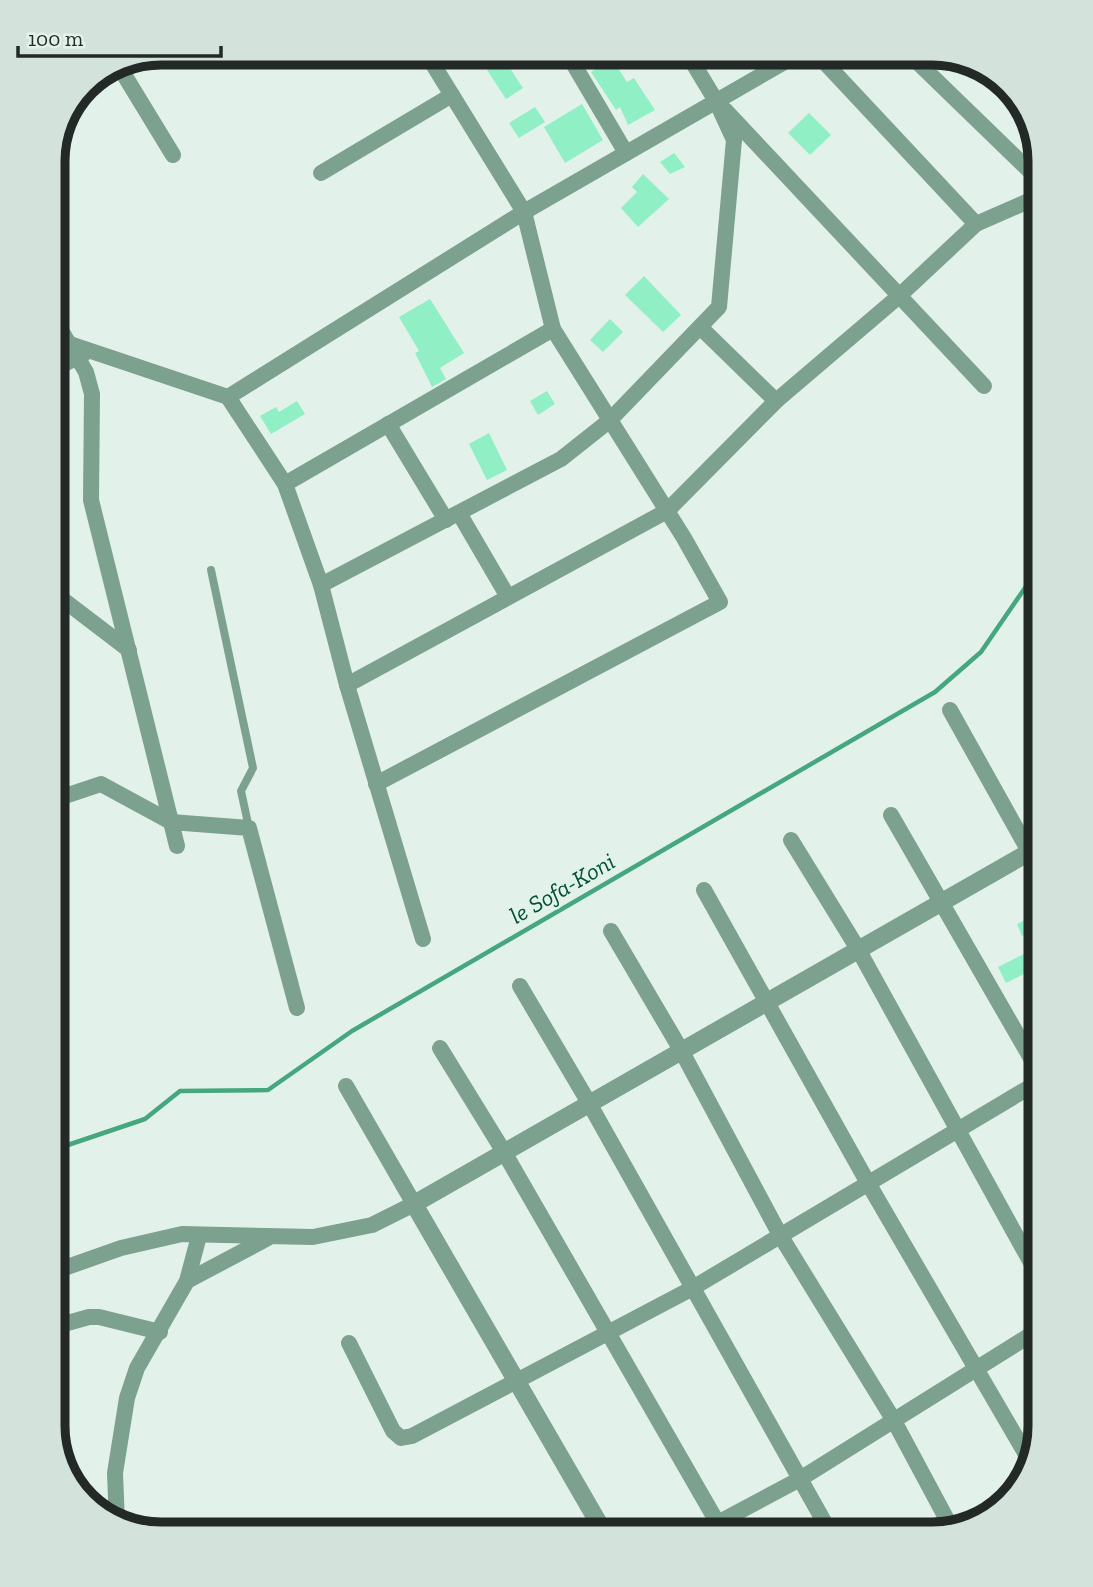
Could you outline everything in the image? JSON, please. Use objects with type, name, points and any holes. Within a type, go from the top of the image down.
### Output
[{"type":"street","points":[[376,785],[720,602],[554,329],[524,212],[434,65]]},
{"type":"street","points":[[574,65],[626,153]]},
{"type":"street","points":[[321,585],[561,460],[609,421],[719,307],[734,140],[716,101],[694,65]]},
{"type":"street","points":[[228,397],[524,212],[779,65]]},
{"type":"street","points":[[827,65],[976,224]]},
{"type":"street","points":[[920,65],[1028,168]]},
{"type":"street","points":[[123,73],[173,155]]},
{"type":"street","points":[[321,173],[452,95]]},
{"type":"street","points":[[716,101],[984,386]]},
{"type":"street","points":[[347,685],[667,511],[776,401],[898,297],[976,224],[1028,202]]},
{"type":"street","points":[[700,327],[776,401]]},
{"type":"street","points":[[285,484],[554,329]]},
{"type":"street","points":[[65,333],[79,351],[92,394],[92,500],[177,846]]},
{"type":"street","points":[[79,351],[228,397],[285,484],[321,585],[347,685],[423,940]]},
{"type":"street","points":[[65,361],[79,351]]},
{"type":"street","points":[[388,424],[508,597]]},
{"type":"street","points":[[65,602],[128,650]]},
{"type":"street","points":[[950,710],[1028,838]]},
{"type":"street","points":[[65,796],[101,784],[171,822],[249,828],[297,1009]]},
{"type":"street","points":[[891,815],[1028,1051]]},
{"type":"street","points":[[791,840],[858,950],[1028,1256]]},
{"type":"street","points":[[65,1267],[121,1248],[182,1234],[313,1237],[372,1225],[1028,853]]},
{"type":"street","points":[[704,890],[768,1000],[868,1183],[1025,1452]]},
{"type":"street","points":[[611,932],[681,1050],[780,1235],[893,1419],[947,1520]]},
{"type":"street","points":[[520,986],[589,1103],[691,1289],[824,1522]]},
{"type":"street","points":[[440,1048],[504,1152],[717,1522]]},
{"type":"street","points":[[346,1086],[598,1522]]},
{"type":"street","points":[[349,1343],[393,1431],[401,1438],[412,1436],[691,1289],[1028,1089]]},
{"type":"street","points":[[117,1511],[115,1473],[127,1398],[137,1368],[187,1281],[199,1236]]},
{"type":"street","points":[[187,1281],[270,1237]]},
{"type":"street","points":[[65,1323],[99,1317],[160,1332]]},
{"type":"street","points":[[732,1522],[1028,1337]]},
{"type":"lane","points":[[211,570],[253,768],[241,791],[249,828]]},
{"type":"building","points":[[495,65],[508,65],[523,88],[506,99],[487,70]]},
{"type":"building","points":[[602,65],[616,65],[627,82],[634,78],[655,110],[628,125],[620,107],[616,110],[591,72]]},
{"type":"building","points":[[582,104],[603,140],[565,163],[544,127]]},
{"type":"building","points":[[535,107],[545,122],[519,138],[509,123]]},
{"type":"building","points":[[809,113],[831,135],[810,155],[788,133]]},
{"type":"building","points":[[674,153],[685,167],[670,174],[660,162]]},
{"type":"building","points":[[643,174],[669,199],[638,227],[621,208],[637,192],[632,187]]},
{"type":"building","points":[[644,276],[681,315],[663,332],[625,295]]},
{"type":"building","points":[[430,299],[464,353],[440,368],[446,379],[432,387],[415,353],[419,351],[399,317]]},
{"type":"building","points":[[610,319],[623,332],[603,352],[590,340]]},
{"type":"building","points":[[547,391],[555,404],[538,415],[530,401]]},
{"type":"building","points":[[297,401],[305,414],[271,434],[260,416],[276,407],[279,412]]},
{"type":"building","points":[[489,433],[507,470],[487,480],[469,444]]},
{"type":"building","points":[[1028,919],[1028,933],[1022,936],[1017,924]]},
{"type":"building","points":[[1028,952],[1028,972],[1006,983],[998,967]]},
{"type":"waterway","name":"le Sofa-Koni","points":[[65,1146],[145,1119],[180,1091],[268,1090],[352,1031],[935,692],[981,652],[1028,583]]}]
